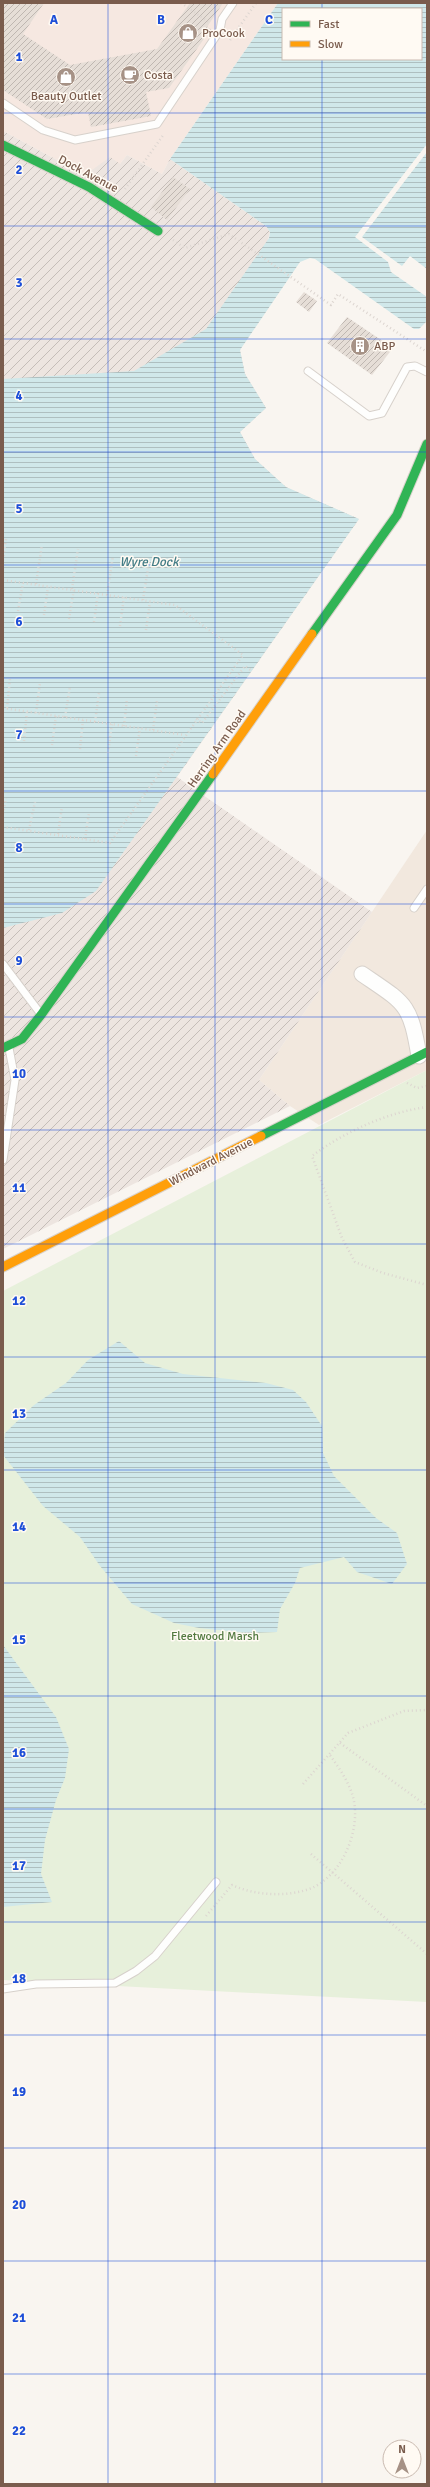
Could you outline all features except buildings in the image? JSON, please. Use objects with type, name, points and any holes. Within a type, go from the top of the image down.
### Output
[{"type":"street","name":"Dock Avenue","points":[[3,145],[116,202],[158,231]]},
{"type":"street","name":"Herring Arm Road","points":[[6,1048],[22,1040],[42,1015],[397,515],[427,444]]},
{"type":"street","name":"Windward Avenue","points":[[3,1267],[423,1054],[405,1006],[396,997],[362,974]]},
{"type":"lane","points":[[3,103],[43,130],[76,140],[157,124],[220,30],[222,19],[233,3]]},
{"type":"lane","points":[[308,371],[369,416],[382,413],[407,367],[415,366],[427,372]]},
{"type":"lane","points":[[414,908],[427,889]]},
{"type":"lane","points":[[3,964],[42,1015]]},
{"type":"lane","points":[[3,1160],[15,1080],[6,1048]]},
{"type":"lane","points":[[3,1989],[36,1984],[115,1983],[136,1971],[154,1956],[216,1882]]},
{"type":"path","points":[[181,4],[231,38]]},
{"type":"path","points":[[116,202],[144,162]]},
{"type":"path","points":[[158,231],[185,248],[229,234],[331,305],[338,294],[427,352]]},
{"type":"path","points":[[3,560],[6,539]]},
{"type":"path","points":[[36,584],[42,545]]},
{"type":"path","points":[[69,619],[78,549]]},
{"type":"path","points":[[108,595],[113,556]]},
{"type":"path","points":[[143,600],[149,562]]},
{"type":"path","points":[[3,580],[48,587],[73,589],[175,606],[243,655],[196,719],[110,842],[3,826]]},
{"type":"path","points":[[18,611],[22,583]]},
{"type":"path","points":[[44,615],[48,587]]},
{"type":"path","points":[[94,622],[98,593]]},
{"type":"path","points":[[120,626],[124,597]]},
{"type":"path","points":[[146,630],[150,602]]},
{"type":"path","points":[[196,719],[202,723],[245,666],[252,671]]},
{"type":"path","points":[[7,708],[10,679]]},
{"type":"path","points":[[36,713],[40,683]]},
{"type":"path","points":[[65,717],[70,687]]},
{"type":"path","points":[[95,722],[99,693]]},
{"type":"path","points":[[124,726],[127,699]]},
{"type":"path","points":[[154,730],[157,701]]},
{"type":"path","points":[[3,708],[185,735]]},
{"type":"path","points":[[24,741],[27,712]]},
{"type":"path","points":[[52,745],[56,716]]},
{"type":"path","points":[[80,749],[83,720]]},
{"type":"path","points":[[108,752],[112,724]]},
{"type":"path","points":[[136,756],[140,728]]},
{"type":"path","points":[[3,814],[6,798]]},
{"type":"path","points":[[29,830],[34,802]]},
{"type":"path","points":[[58,834],[62,807]]},
{"type":"path","points":[[85,839],[89,813]]},
{"type":"path","points":[[427,1108],[411,1109],[367,1126],[329,1143],[312,1156],[342,1238],[355,1262],[383,1273],[427,1285]]},
{"type":"path","points":[[303,1784],[348,1733],[404,1711],[427,1710]]},
{"type":"path","points":[[340,1743],[427,1806]]},
{"type":"path","points":[[203,1920],[232,1885],[244,1891],[275,1894],[308,1890],[333,1873],[352,1839],[355,1818],[353,1797],[342,1772],[330,1755]]},
{"type":"path","points":[[310,1854],[427,1954]]},
{"type":"shaded area","points":[[3,3],[278,3],[170,159],[162,174],[127,155],[120,164],[85,175],[3,131]]},
{"type":"shaded area","points":[[3,131],[85,175],[110,157],[120,164],[127,155],[162,174],[170,159],[266,226],[270,232],[240,350],[245,374],[266,408],[240,432],[255,459],[286,487],[359,519],[177,777],[372,912],[259,1080],[290,1106],[3,1249]]},
{"type":"shaded area","points":[[427,830],[427,1070],[319,1125],[290,1106],[259,1080]]},
{"type":"green space","name":"Fleetwood Marsh","points":[[427,1070],[427,2002],[3,1980],[3,1291]]},
{"type":"water","name":"Wyre Dock","points":[[278,3],[427,3],[427,321],[419,329],[414,329],[315,259],[310,258],[300,262],[240,350],[245,374],[266,408],[240,432],[255,459],[286,487],[359,519],[96,891],[62,913],[3,928],[3,379],[134,371],[206,329],[269,238],[270,232],[266,226],[170,159]]},
{"type":"water","points":[[119,1341],[145,1363],[183,1374],[266,1383],[293,1390],[306,1402],[322,1426],[323,1453],[334,1476],[376,1518],[397,1533],[407,1564],[392,1584],[357,1572],[344,1557],[300,1568],[295,1583],[280,1609],[277,1632],[247,1633],[199,1628],[174,1623],[132,1604],[100,1566],[80,1537],[43,1506],[3,1455],[5,1433],[34,1405],[66,1383],[88,1360]]},
{"type":"water","points":[[3,1645],[56,1717],[69,1749],[65,1778],[56,1800],[45,1840],[41,1874],[52,1902],[3,1907]]},
{"type":"pier","points":[[427,144],[427,152],[362,237],[402,266],[410,256],[427,269],[427,297],[391,272],[388,262],[355,237]]},
{"type":"traffic: fast","points":[[3,145],[89,187],[158,231]]},
{"type":"traffic: fast","points":[[312,634],[397,515],[427,444]]},
{"type":"traffic: fast","points":[[3,1048],[22,1039],[41,1015],[213,774]]},
{"type":"traffic: fast","points":[[261,1136],[427,1052]]},
{"type":"traffic: slow","points":[[213,774],[312,634]]},
{"type":"traffic: slow","points":[[3,1267],[261,1136]]},
{"type":"place","name":"ProCook","points":[[188,33]]},
{"type":"place","name":"Costa","points":[[130,75]]},
{"type":"place","name":"Beauty Outlet","points":[[66,77]]},
{"type":"place","name":"ABP","points":[[360,346]]}]
